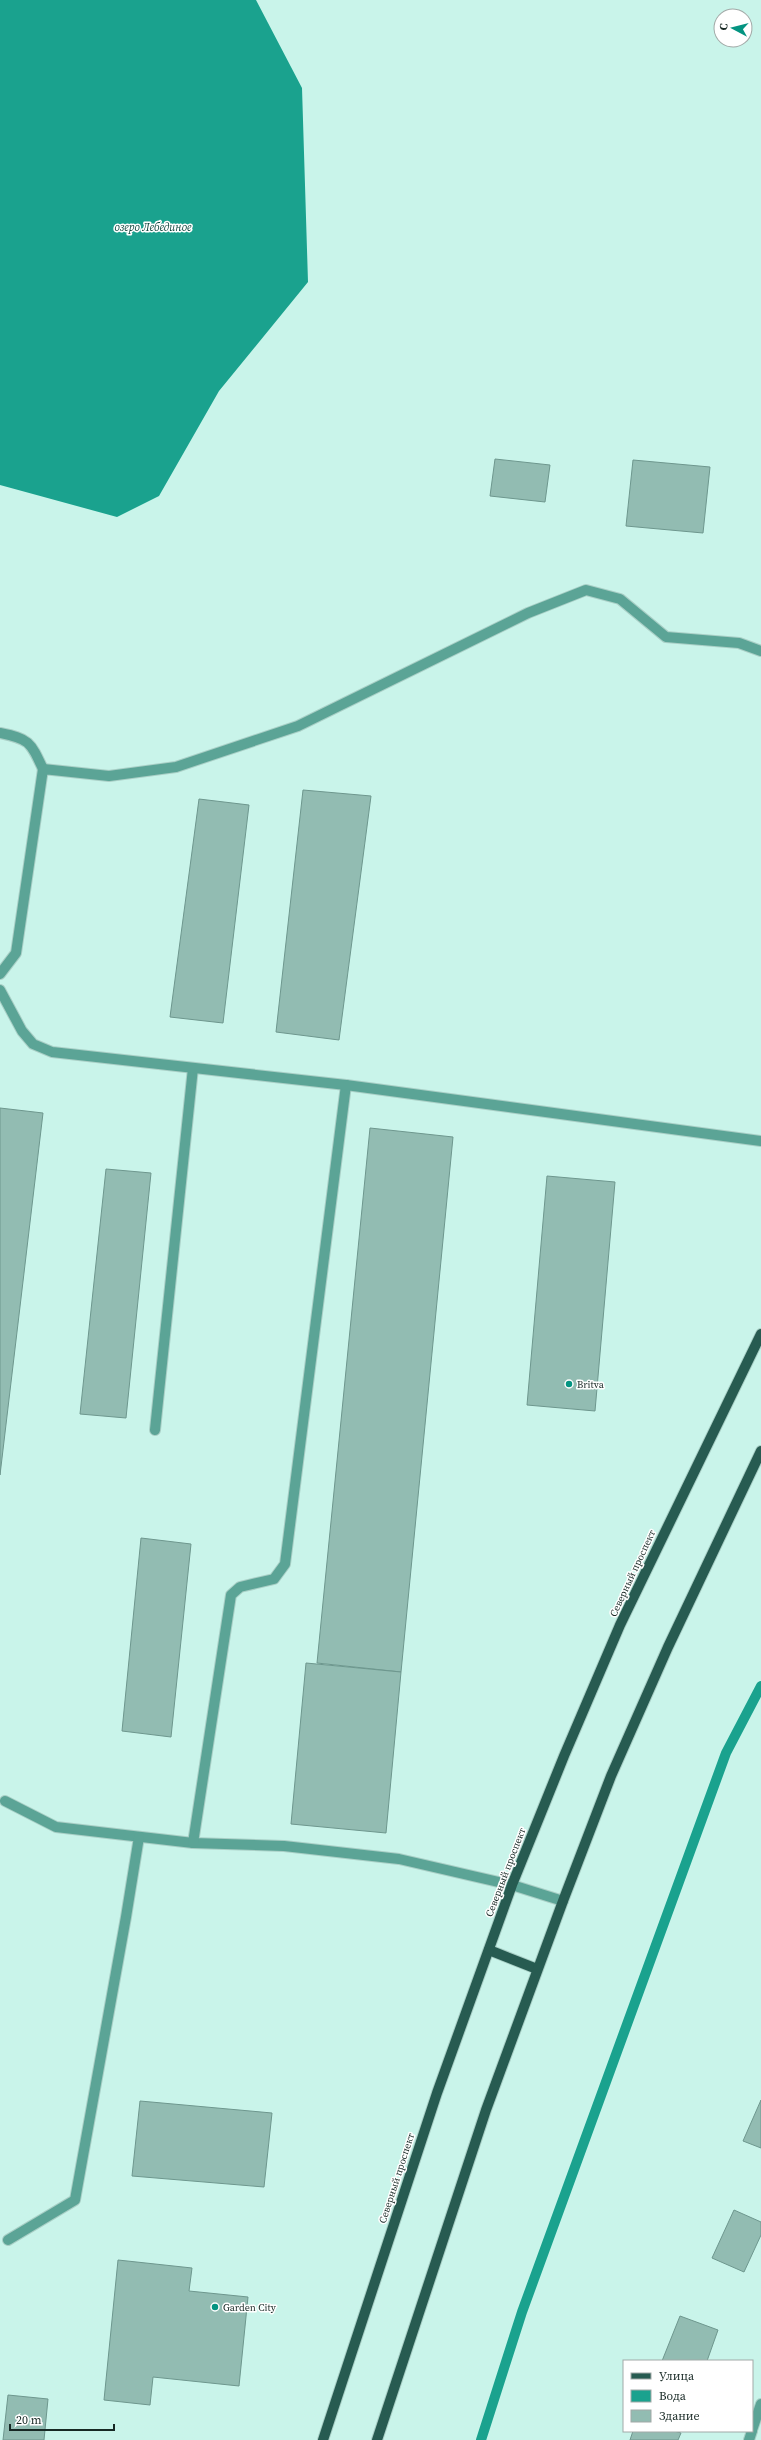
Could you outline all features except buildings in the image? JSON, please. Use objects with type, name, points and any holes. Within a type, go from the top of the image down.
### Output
[{"type":"main road","name":"Северный проспект","points":[[323,2440],[437,2093],[512,1885],[564,1756],[620,1625],[691,1475],[761,1334]]},
{"type":"main road","points":[[378,2440],[486,2110],[611,1776],[662,1661],[761,1451]]},
{"type":"main road","points":[[489,1950],[538,1969]]},
{"type":"street","points":[[42,769],[109,776],[176,767],[298,726],[528,612],[586,590],[620,599],[666,637],[739,643],[761,651]]},
{"type":"street","points":[[0,733],[24,738],[35,751],[42,769],[16,953],[0,974]]},
{"type":"street","points":[[0,990],[22,1031],[33,1044],[52,1052],[346,1085],[761,1141]]},
{"type":"street","points":[[155,1430],[193,1068]]},
{"type":"street","points":[[193,1843],[231,1595],[240,1587],[274,1579],[285,1564],[346,1085]]},
{"type":"street","points":[[5,1800],[56,1827],[193,1843],[284,1846],[399,1859],[512,1885],[563,1901]]},
{"type":"street","points":[[8,2240],[75,2200],[139,1837]]},
{"type":"street","points":[[753,2427],[761,2404]]},
{"type":"water","name":"озеро Лебединое","points":[[0,0],[256,0],[302,88],[308,282],[219,391],[159,496],[117,517],[0,485]]},
{"type":"waterway","points":[[481,2440],[522,2312],[726,1753],[761,1686]]},
{"type":"place","name":"Britva","points":[[569,1384]]},
{"type":"place","name":"Garden City","points":[[215,2307]]}]
